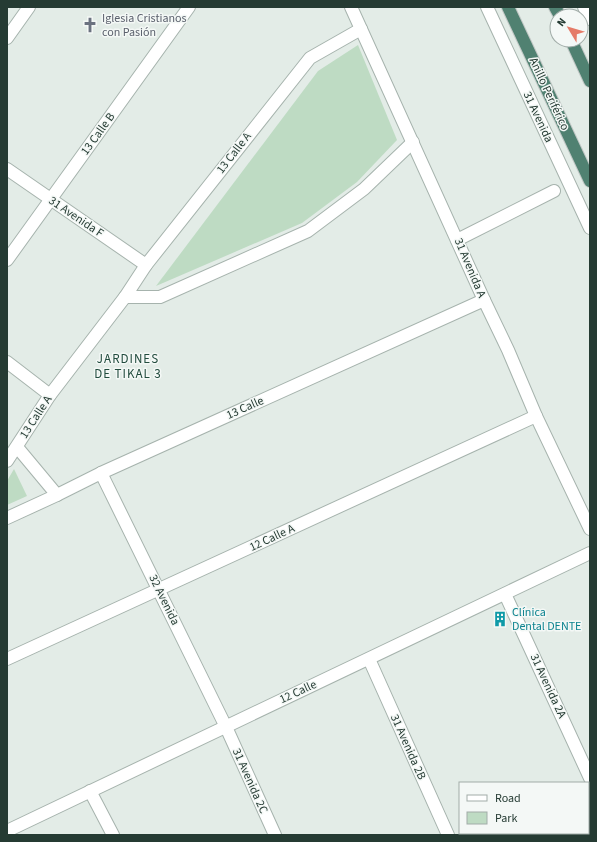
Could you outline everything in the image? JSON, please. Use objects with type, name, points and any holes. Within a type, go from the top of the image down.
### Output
[{"type":"highway","name":"Anillo Periférico","points":[[508,7],[590,181]]},
{"type":"highway","points":[[575,48],[590,81]]},
{"type":"street","points":[[9,30],[29,7]]},
{"type":"street","name":"13 Calle B","points":[[7,260],[188,7]]},
{"type":"street","name":"31 Avenida A","points":[[351,7],[508,350],[536,416],[590,529]]},
{"type":"street","name":"31 Avenida","points":[[487,7],[590,228]]},
{"type":"street","points":[[584,7],[590,19]]},
{"type":"street","name":"13 Calle A","points":[[7,461],[50,394],[125,297],[146,265],[310,58],[361,29]]},
{"type":"street","points":[[125,297],[160,297],[308,231],[364,189],[413,142]]},
{"type":"street","name":"31 Avenida F","points":[[7,169],[146,265]]},
{"type":"street","points":[[458,240],[554,191]]},
{"type":"street","name":"13 Calle","points":[[7,518],[57,496],[101,473],[484,300]]},
{"type":"street","points":[[7,362],[50,394]]},
{"type":"street","name":"12 Calle A","points":[[7,659],[536,416]]},
{"type":"street","points":[[17,447],[57,496]]},
{"type":"street","name":"32 Avenida","points":[[101,473],[226,727]]},
{"type":"street","name":"12 Calle","points":[[12,831],[90,791],[590,553]]},
{"type":"street","name":"31 Avenida 2A","points":[[505,594],[590,778]]},
{"type":"street","name":"31 Avenida 2B","points":[[369,659],[448,835]]},
{"type":"street","name":"31 Avenida 2C","points":[[226,727],[275,835]]},
{"type":"street","points":[[90,791],[113,835]]},
{"type":"green space","points":[[358,45],[397,140],[357,182],[302,223],[156,286],[318,71]]},
{"type":"green space","points":[[14,469],[27,496],[7,505],[7,481]]},
{"type":"place","name":"Iglesia Cristianos con Pasión","points":[[90,25]]},
{"type":"place","name":"Clínica Dental DENTE","points":[[500,619]]},
{"type":"district","name":"JARDINES DE TIKAL 3","points":[[128,366]]}]
